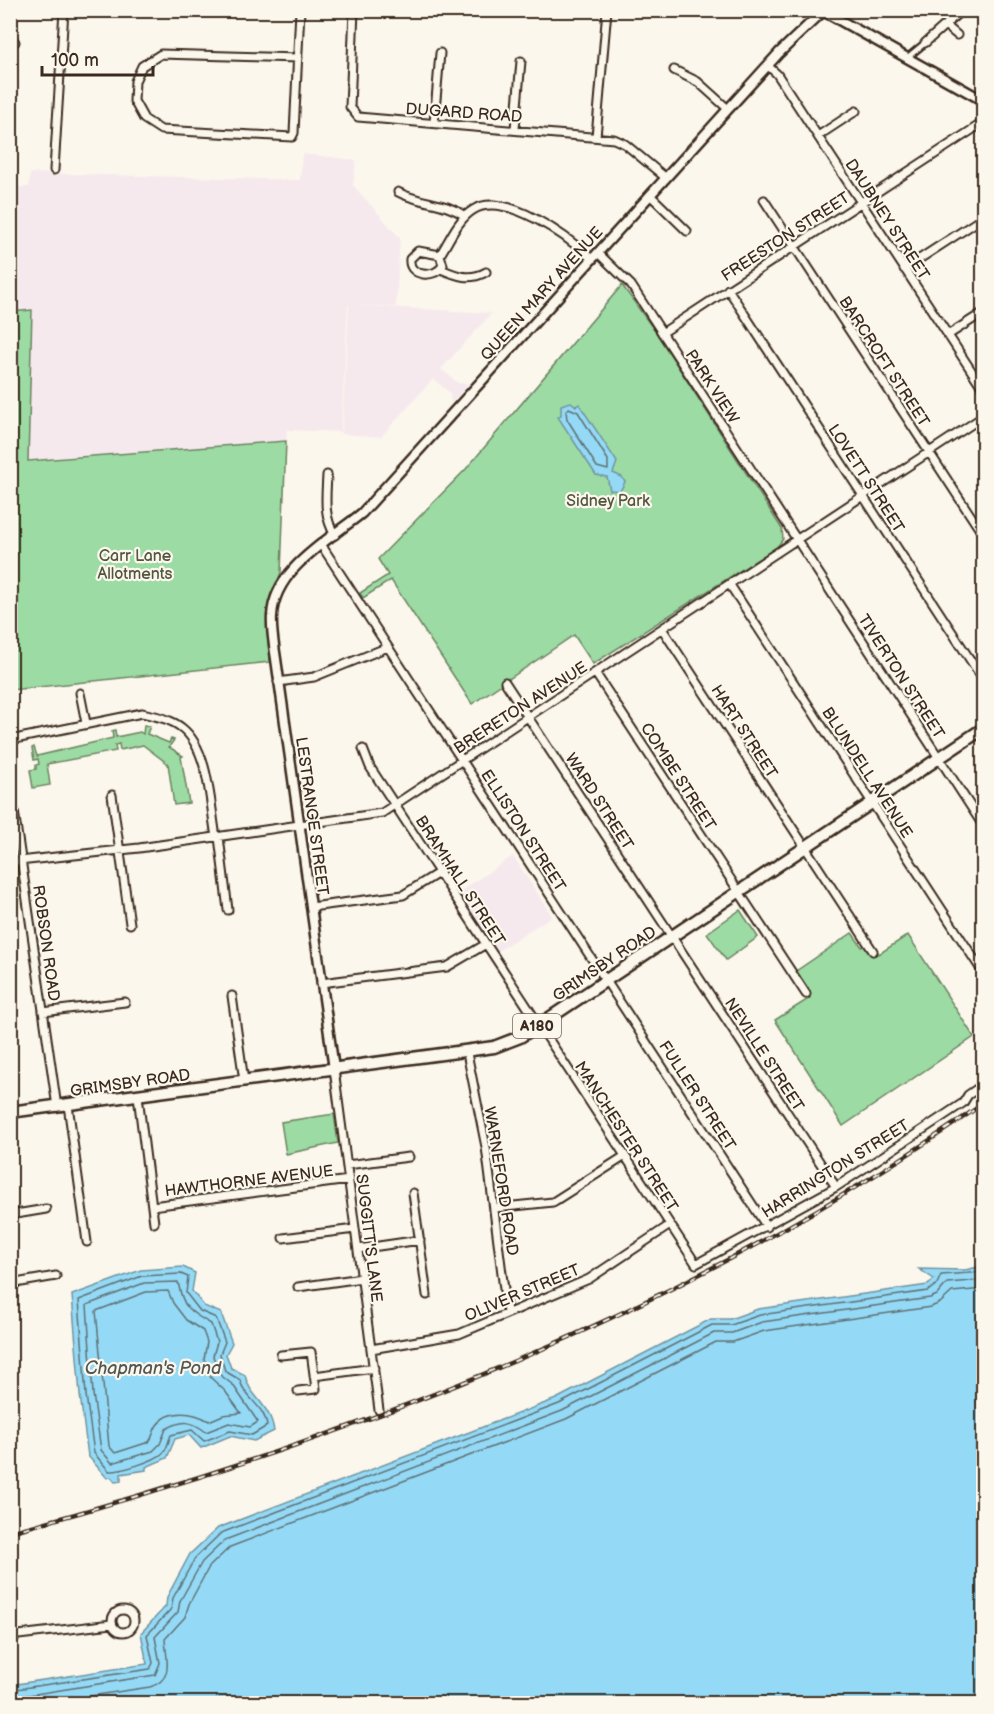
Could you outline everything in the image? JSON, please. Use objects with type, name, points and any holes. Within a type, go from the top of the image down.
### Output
[{"type":"main road","name":"GRIMSBY ROAD","points":[[10,1112],[466,1053],[494,1047],[520,1037],[984,728]]},
{"type":"street","points":[[54,170],[64,10]]},
{"type":"street","points":[[298,58],[161,54],[142,66],[135,81],[134,100],[144,119],[161,130],[292,137],[298,58],[300,10]]},
{"type":"street","name":"DUGARD ROAD","points":[[354,10],[350,99],[352,113],[366,120],[515,129],[614,139],[626,144],[666,178]]},
{"type":"street","points":[[596,137],[607,10]]},
{"type":"street","points":[[837,10],[844,21]]},
{"type":"street","points":[[908,57],[962,10]]},
{"type":"street","points":[[820,11],[844,21],[984,101]]},
{"type":"street","name":"QUEEN MARY AVENUE","points":[[291,571],[362,513],[728,109],[820,11]]},
{"type":"street","points":[[945,25],[957,34]]},
{"type":"street","points":[[434,123],[440,53]]},
{"type":"street","points":[[515,129],[521,61]]},
{"type":"street","name":"DAUBNEY STREET","points":[[768,66],[777,74],[984,390]]},
{"type":"street","points":[[674,70],[698,82],[728,109]]},
{"type":"street","points":[[818,136],[856,111]]},
{"type":"street","name":"FREESTON STREET","points":[[662,333],[984,122]]},
{"type":"street","points":[[398,192],[412,200],[426,200],[438,206],[446,205],[465,216],[440,255],[443,265],[441,269]]},
{"type":"street","points":[[650,195],[687,231]]},
{"type":"street","name":"BARCROFT STREET","points":[[764,200],[984,536]]},
{"type":"street","name":"PARK VIEW","points":[[465,216],[486,204],[513,208],[622,274],[797,541]]},
{"type":"street","points":[[904,269],[984,217]]},
{"type":"street","points":[[440,255],[418,251],[412,254],[409,264],[414,272],[432,273],[441,269],[475,282],[486,272]]},
{"type":"street","name":"LOVETT STREET","points":[[728,289],[984,681]]},
{"type":"street","points":[[948,335],[984,312]]},
{"type":"street","name":"BRERETON AVENUE","points":[[10,862],[218,837],[382,813],[663,630],[984,416]]},
{"type":"street","points":[[327,475],[325,509],[328,525],[335,536]]},
{"type":"street","name":"TIVERTON STREET","points":[[797,541],[984,827]]},
{"type":"street","name":"ELLISTON STREET","points":[[322,546],[606,979]]},
{"type":"street","name":"LESTRANGE STREET","points":[[291,571],[277,592],[272,615],[278,682],[334,1069]]},
{"type":"street","name":"BLUNDELL AVENUE","points":[[730,585],[984,974]]},
{"type":"street","name":"HART STREET","points":[[663,630],[873,951]]},
{"type":"street","points":[[278,682],[315,677],[388,647]]},
{"type":"street","name":"COMBE STREET","points":[[596,674],[806,994]]},
{"type":"street","name":"WARD STREET","points":[[505,682],[672,936]]},
{"type":"street","points":[[80,693],[86,723]]},
{"type":"street","points":[[10,740],[142,713],[163,718],[181,727],[201,752],[218,837],[228,910]]},
{"type":"street","name":"BRAMHALL STREET","points":[[363,749],[370,767],[539,1025]]},
{"type":"street","name":"ROBSON ROAD","points":[[10,783],[43,1012],[63,1106],[87,1242]]},
{"type":"street","points":[[112,795],[130,924]]},
{"type":"street","points":[[311,906],[403,895],[440,872]]},
{"type":"street","name":"NEVILLE STREET","points":[[672,936],[836,1187]]},
{"type":"street","points":[[321,983],[447,967],[486,944]]},
{"type":"street","name":"FULLER STREET","points":[[606,979],[767,1227]]},
{"type":"street","points":[[232,996],[244,1081]]},
{"type":"street","points":[[43,1012],[125,1002]]},
{"type":"street","name":"MANCHESTER STREET","points":[[539,1025],[693,1262]]},
{"type":"street","name":"WARNEFORD ROAD","points":[[466,1053],[486,1147],[507,1313]]},
{"type":"street","name":"SUGGITT'S LANE","points":[[334,1069],[379,1410]]},
{"type":"street","name":"HARRINGTON STREET","points":[[693,1262],[700,1263],[836,1187],[963,1103],[968,1095],[984,1084]]},
{"type":"street","points":[[138,1096],[154,1222]]},
{"type":"street","points":[[495,1208],[554,1202],[625,1156]]},
{"type":"street","points":[[347,1165],[409,1157]]},
{"type":"street","name":"HAWTHORNE AVENUE","points":[[152,1206],[349,1180]]},
{"type":"street","points":[[413,1193],[427,1295]]},
{"type":"street","points":[[10,1215],[46,1209]]},
{"type":"street","name":"OLIVER STREET","points":[[371,1349],[459,1334],[589,1279],[670,1225]]},
{"type":"street","points":[[283,1238],[356,1229]]},
{"type":"street","points":[[358,1249],[420,1240]]},
{"type":"street","points":[[10,1284],[56,1276]]},
{"type":"street","points":[[298,1287],[362,1278]]},
{"type":"street","points":[[281,1355],[311,1352],[316,1389],[298,1391]]},
{"type":"street","points":[[314,1376],[374,1368]]},
{"type":"street","points":[[10,1636],[112,1624]]},
{"type":"shaded area","points":[[302,154],[356,160],[353,185],[400,238],[396,307],[348,305],[341,432],[287,430],[286,441],[28,461],[31,310],[11,312],[11,187],[29,187],[30,173],[300,180]]},
{"type":"shaded area","points":[[349,305],[492,313],[441,369],[458,383],[469,384],[451,403],[450,393],[433,379],[381,437],[342,434]]},
{"type":"shaded area","points":[[513,856],[552,916],[498,951],[459,892]]},
{"type":"green space","name":"Sidney Park","points":[[622,285],[657,334],[782,529],[783,539],[777,547],[593,664],[574,635],[472,704],[391,580],[363,598],[360,593],[388,575],[378,559],[466,469]]},
{"type":"green space","name":"Carr Lane Allotments","points":[[32,310],[28,461],[286,441],[281,572],[268,611],[270,662],[11,690],[11,312]]},
{"type":"green space","points":[[144,725],[150,726],[147,734],[169,743],[171,739],[174,740],[169,747],[183,756],[181,757],[189,803],[174,805],[168,764],[143,745],[120,750],[119,744],[115,745],[116,751],[47,764],[50,785],[33,788],[30,770],[36,769],[36,765],[39,764],[38,759],[34,760],[32,748],[34,747],[37,756],[113,738],[112,731],[115,730],[116,737],[140,732],[143,734]]},
{"type":"green space","points":[[740,910],[758,937],[726,960],[707,933]]},
{"type":"green space","points":[[852,933],[862,947],[871,941],[879,954],[908,935],[974,1037],[843,1126],[775,1020],[810,998],[796,971]]},
{"type":"green space","points":[[334,1114],[338,1143],[286,1154],[281,1122]]},
{"type":"water","points":[[571,402],[576,406],[579,404],[617,462],[613,473],[622,477],[625,482],[620,491],[610,490],[607,477],[596,475],[558,417],[561,415],[561,405]]},
{"type":"water","points":[[983,1266],[983,1703],[11,1703],[11,1685],[147,1664],[141,1633],[166,1606],[167,1597],[190,1554],[218,1528],[556,1399],[711,1319],[730,1319],[758,1309],[928,1285],[934,1279],[919,1269],[965,1270]]},
{"type":"water","name":"Chapman's Pond","points":[[183,1267],[195,1273],[192,1291],[204,1306],[221,1313],[232,1343],[226,1354],[231,1368],[245,1375],[247,1383],[272,1421],[274,1431],[254,1441],[230,1436],[201,1448],[189,1435],[175,1439],[167,1458],[146,1467],[146,1470],[121,1474],[121,1481],[115,1482],[111,1477],[107,1478],[88,1456],[80,1395],[72,1295],[141,1270]]},
{"type":"railway","points":[[10,1532],[139,1496],[266,1455],[392,1410],[516,1360],[638,1305],[757,1244],[872,1177],[984,1103]]}]
